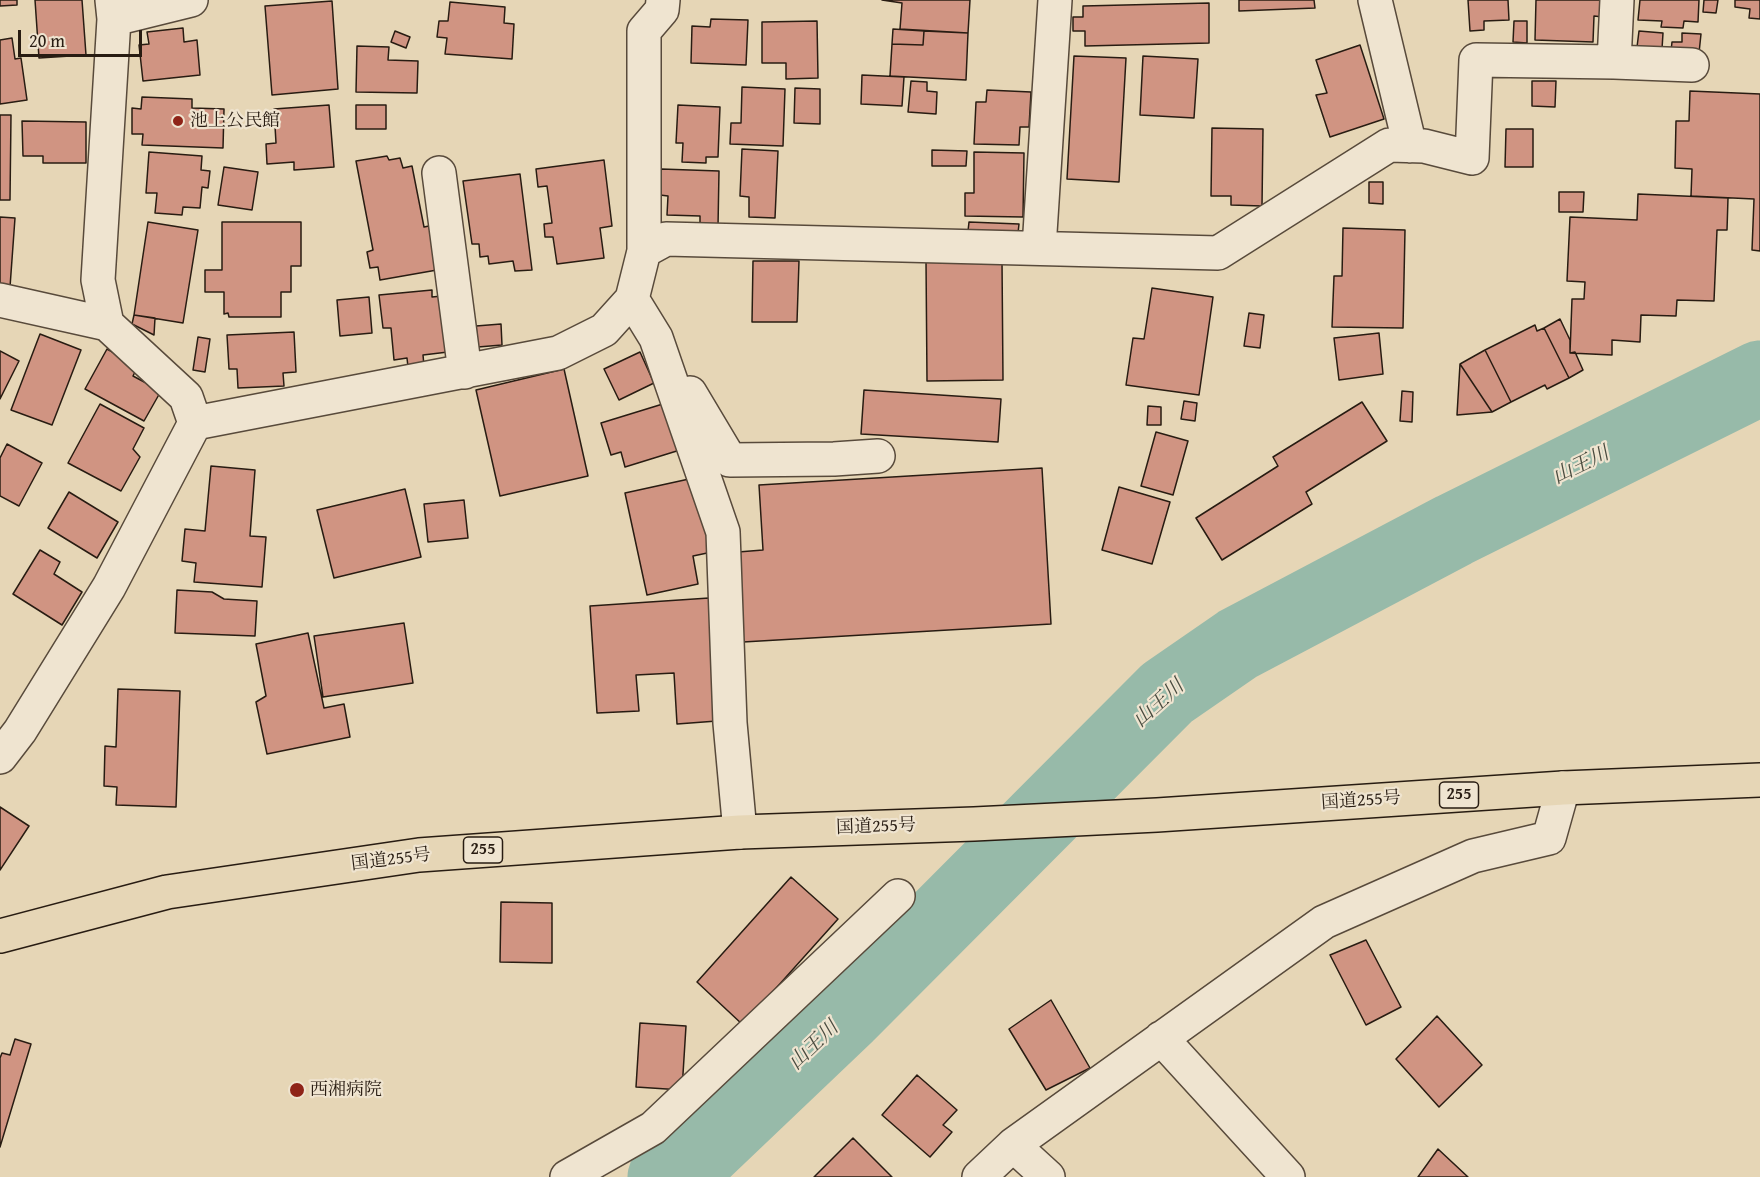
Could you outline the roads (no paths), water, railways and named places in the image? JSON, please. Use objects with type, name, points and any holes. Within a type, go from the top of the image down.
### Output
[{"type":"highway","name":"国道255号","points":[[0,936],[167,892],[419,855],[740,832],[974,824],[1563,788],[1760,780]]},
{"type":"street","points":[[107,324],[98,279],[113,9],[191,0]]},
{"type":"street","points":[[195,423],[558,353],[604,330],[632,299],[644,250],[644,31],[662,10],[663,0]]},
{"type":"street","points":[[1039,248],[1055,0]]},
{"type":"street","points":[[1375,0],[1417,146]]},
{"type":"street","points":[[1614,62],[1617,0]]},
{"type":"street","points":[[644,250],[666,239],[1218,253],[1389,145],[1417,146],[1472,158],[1476,60],[1692,65]]},
{"type":"street","points":[[439,173],[465,372]]},
{"type":"street","points":[[632,299],[730,460],[834,459],[878,456]]},
{"type":"street","points":[[0,300],[107,324],[186,397],[195,423],[109,587],[20,731],[0,757]]},
{"type":"street","points":[[656,338],[723,532],[730,723],[740,832]]},
{"type":"street","points":[[979,1177],[1013,1145],[1324,922],[1473,856],[1548,838],[1563,788]]},
{"type":"street","points":[[567,1177],[653,1128],[898,896]]},
{"type":"street","points":[[1161,1038],[1288,1177]]},
{"type":"street","points":[[1013,1145],[1048,1177]]},
{"type":"waterway","name":"山王川","points":[[665,1177],[699,1155],[847,1014],[1167,693],[1238,644],[1454,530],[1760,378]]},
{"type":"place","name":"池上公民館","points":[[178,121]]},
{"type":"place","name":"西湘病院","points":[[297,1090]]}]
